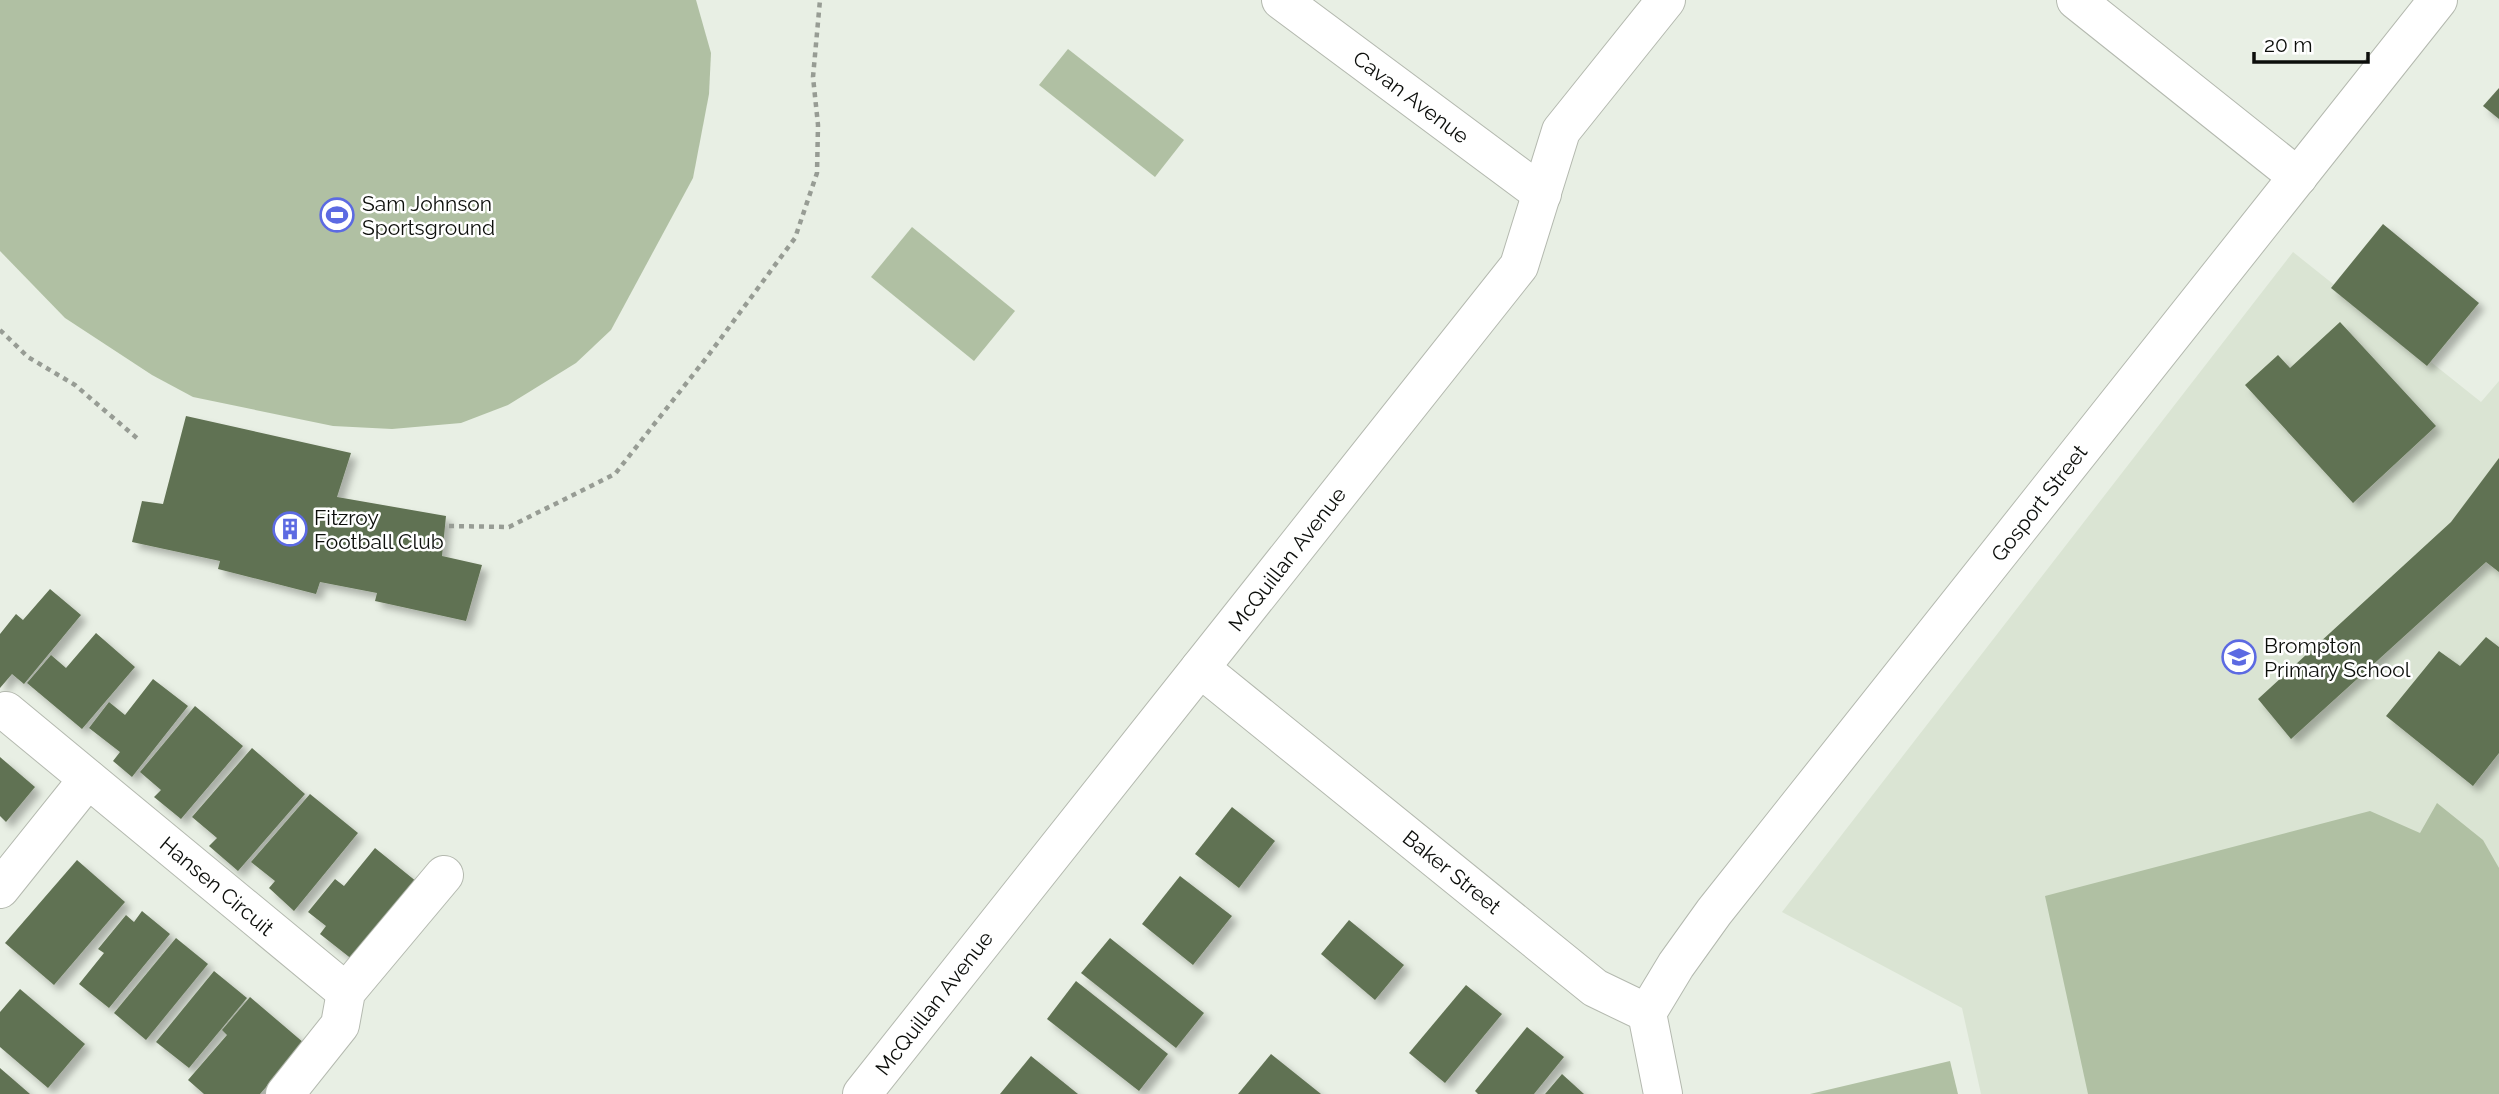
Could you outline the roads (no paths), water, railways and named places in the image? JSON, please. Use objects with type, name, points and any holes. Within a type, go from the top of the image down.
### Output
[{"type":"street","name":"Cavan Avenue","points":[[1281,0],[1542,194]]},
{"type":"street","name":"McQuillan Avenue","points":[[862,1094],[1518,266],[1561,131],[1666,0]]},
{"type":"street","points":[[2076,0],[2298,177]]},
{"type":"street","name":"Gosport Street","points":[[1647,1013],[1676,965],[1714,912],[2438,0]]},
{"type":"street","name":"Baker Street","points":[[1200,668],[1595,988],[1647,1013]]},
{"type":"street","name":"Hansen Circuit","points":[[6,711],[345,992]]},
{"type":"street","points":[[0,889],[88,779]]},
{"type":"street","points":[[285,1094],[340,1025],[345,992],[444,875]]},
{"type":"street","points":[[1647,1013],[1663,1094]]},
{"type":"place","name":"Sam Johnson Sportsground","points":[[337,215]]},
{"type":"place","name":"Fitzroy Football Club","points":[[290,529]]},
{"type":"place","name":"Brompton Primary School","points":[[2239,657]]}]
